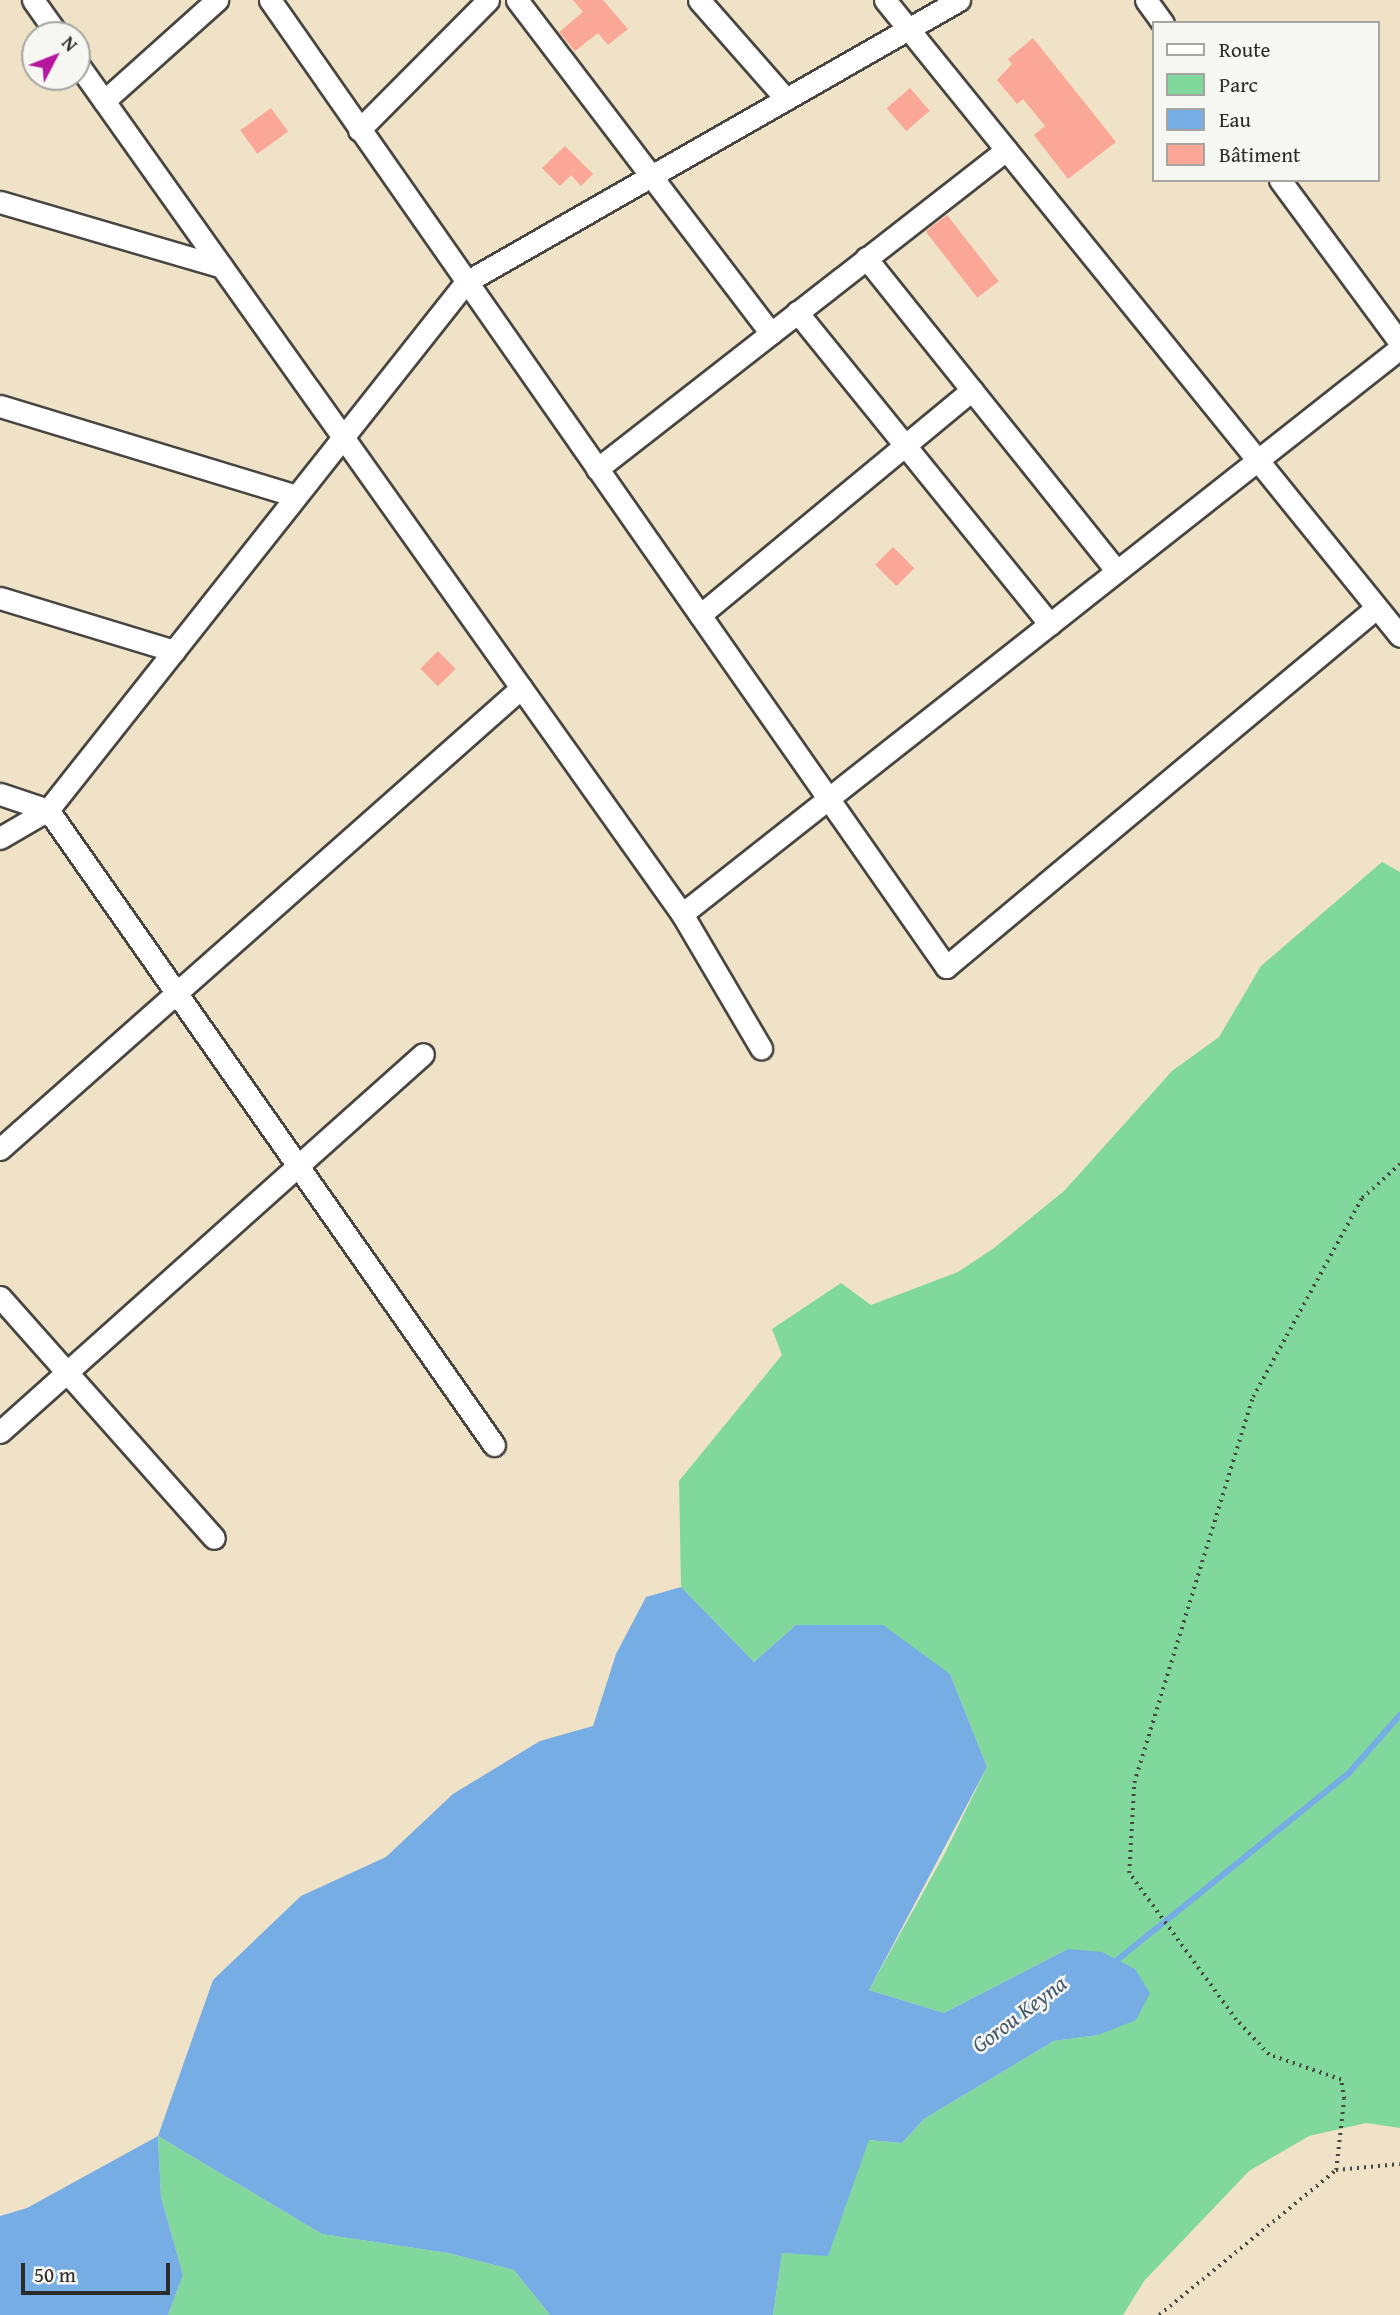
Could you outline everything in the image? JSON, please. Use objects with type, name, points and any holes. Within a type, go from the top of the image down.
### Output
[{"type":"street","points":[[33,0],[48,21]]},
{"type":"street","points":[[104,101],[218,0]]},
{"type":"street","points":[[270,0],[946,967],[1376,608]]},
{"type":"street","points":[[359,130],[488,0]]},
{"type":"street","points":[[517,0],[771,333]]},
{"type":"street","points":[[699,0],[786,99]]},
{"type":"street","points":[[885,0],[1400,636]]},
{"type":"street","points":[[0,838],[48,810],[466,282],[959,0]]},
{"type":"street","points":[[1146,0],[1162,21]]},
{"type":"street","points":[[91,83],[682,914],[761,1048]]},
{"type":"street","points":[[597,469],[1006,150]]},
{"type":"street","points":[[682,914],[1400,345],[1281,182]]},
{"type":"street","points":[[0,202],[222,267]]},
{"type":"street","points":[[866,258],[1117,571]]},
{"type":"street","points":[[797,312],[1050,624]]},
{"type":"street","points":[[700,615],[972,390]]},
{"type":"street","points":[[0,406],[296,496]]},
{"type":"street","points":[[0,598],[174,651]]},
{"type":"street","points":[[0,1149],[522,688]]},
{"type":"street","points":[[0,794],[48,810],[494,1445]]},
{"type":"street","points":[[0,1432],[296,1163],[423,1054]]},
{"type":"street","points":[[0,1297],[214,1538]]},
{"type":"path","points":[[1336,2170],[1345,2099],[1340,2080],[1269,2055],[1236,2020],[1129,1873],[1134,1783],[1253,1397],[1362,1198],[1400,1164]]},
{"type":"path","points":[[1159,2315],[1336,2170],[1400,2164]]},
{"type":"green space","points":[[1382,862],[1400,872],[1400,2128],[1366,2123],[1309,2136],[1249,2171],[1144,2281],[1123,2315],[773,2315],[782,2253],[828,2255],[868,2140],[902,2143],[924,2119],[1054,2041],[1098,2035],[1068,1949],[944,2013],[869,1990],[945,1853],[987,1767],[950,1674],[796,1625],[754,1662],[681,1587],[679,1481],[782,1355],[772,1329],[841,1283],[871,1305],[958,1272],[994,1248],[1064,1191],[1172,1071],[1219,1037],[1261,966]]},
{"type":"green space","points":[[158,2136],[322,2234],[448,2253],[514,2270],[550,2315],[168,2315],[183,2275],[161,2197]]},
{"type":"water","points":[[681,1587],[754,1662],[796,1625],[883,1625],[950,1674],[987,1767],[869,1990],[944,2013],[1068,1949],[1102,1952],[1135,1969],[1150,1993],[1136,2020],[1098,2035],[1054,2041],[924,2119],[902,2143],[869,2140],[828,2256],[782,2253],[773,2315],[550,2315],[514,2270],[448,2253],[322,2234],[158,2136],[213,1980],[301,1896],[386,1857],[453,1794],[540,1741],[593,1726],[616,1654],[646,1597]]},
{"type":"water","points":[[158,2136],[161,2197],[183,2275],[168,2315],[0,2315],[0,2216],[27,2208]]},
{"type":"building","points":[[573,0],[603,0],[628,29],[608,45],[598,33],[575,51],[559,32],[583,12]]},
{"type":"building","points":[[1033,38],[1116,142],[1068,179],[1034,135],[1045,126],[1023,99],[1017,104],[997,80],[1012,64],[1008,59]]},
{"type":"building","points":[[910,88],[930,111],[906,131],[887,108]]},
{"type":"building","points":[[271,108],[288,131],[257,154],[240,130]]},
{"type":"building","points":[[565,146],[593,174],[581,186],[571,175],[560,186],[542,168]]},
{"type":"building","points":[[947,215],[999,281],[977,298],[926,232]]},
{"type":"building","points":[[893,547],[914,568],[897,586],[875,565]]},
{"type":"building","points":[[438,651],[456,669],[438,686],[420,669]]},
{"type":"waterway","name":"Gorou Keyna","points":[[1111,1965],[1348,1774],[1400,1715]]}]
